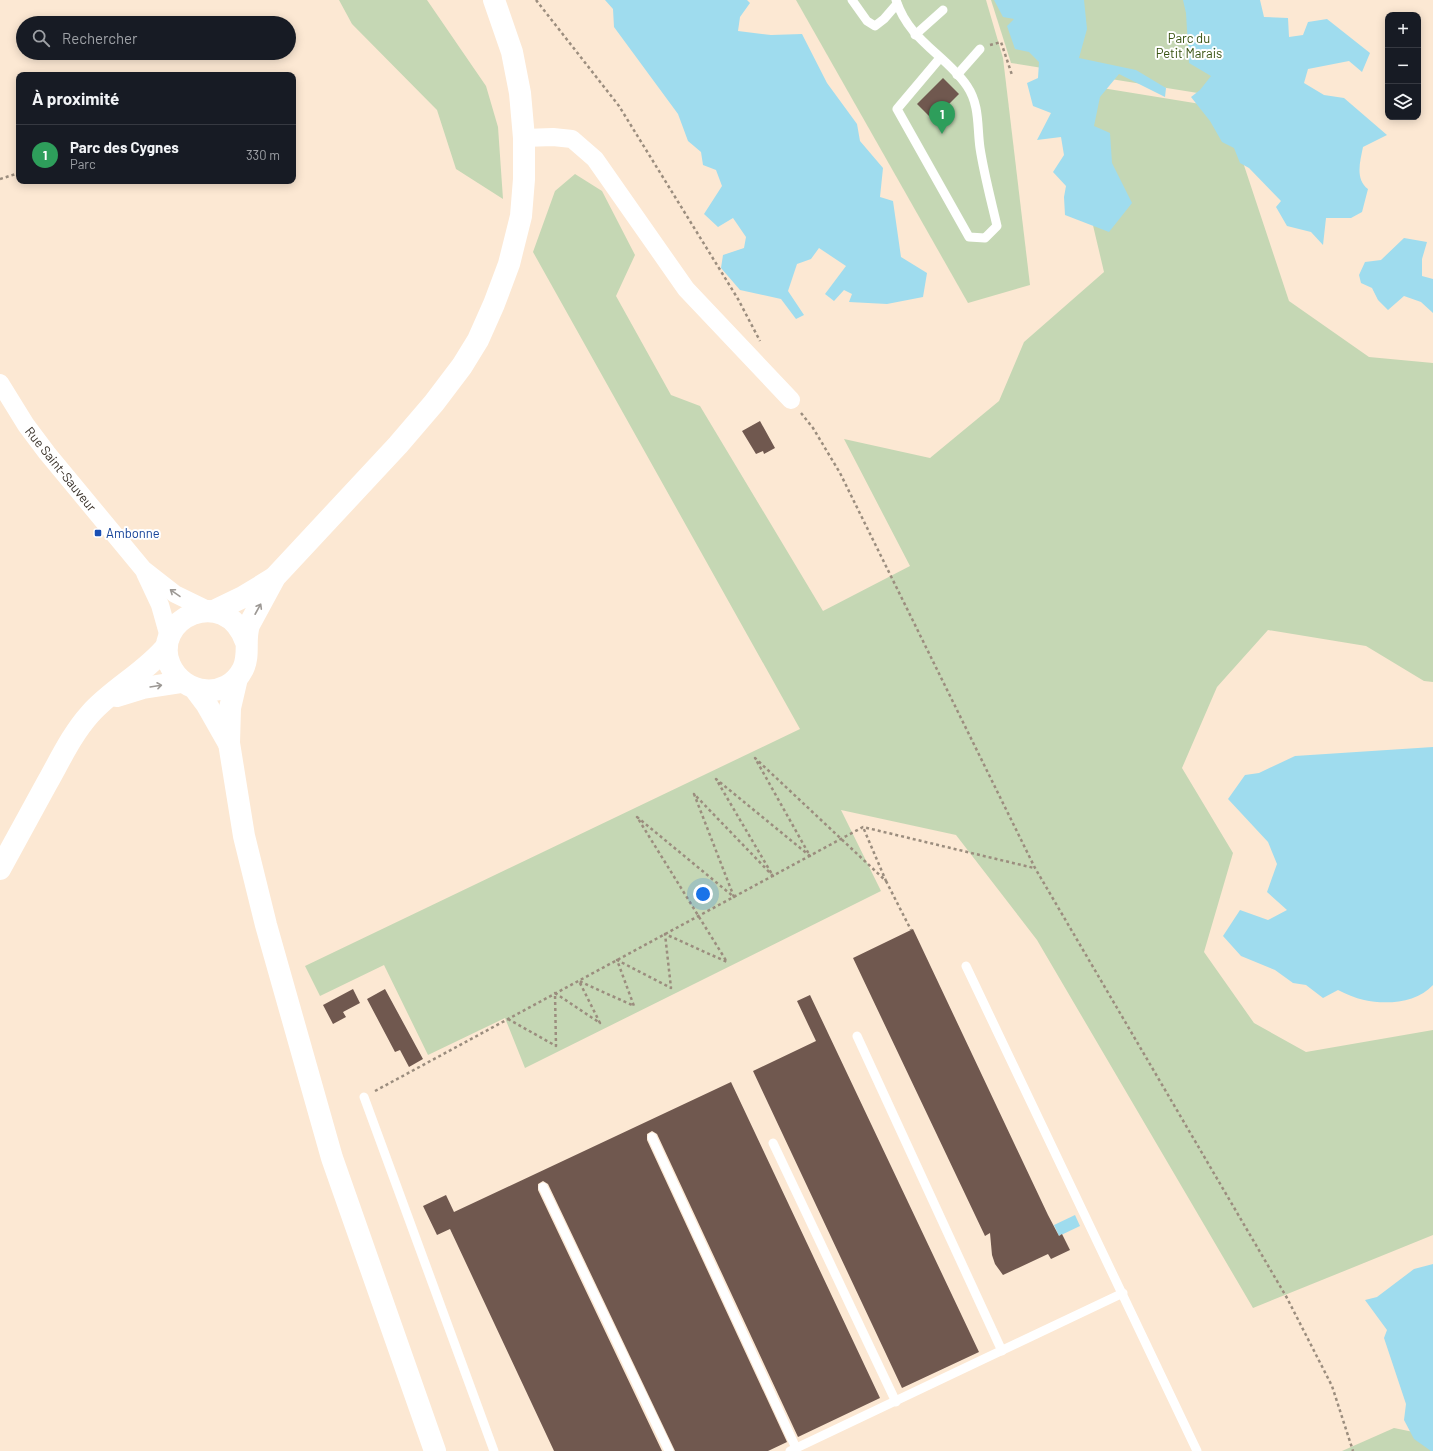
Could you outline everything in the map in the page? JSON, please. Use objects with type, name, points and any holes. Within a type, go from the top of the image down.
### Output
[{"type":"street","points":[[435,1451],[330,1151],[266,924],[244,836],[229,743],[230,708],[237,678],[246,661],[246,642],[249,625],[275,577],[398,445],[434,403],[462,366],[478,340],[494,304],[509,264],[521,216],[524,179],[524,138],[520,93],[512,52],[494,0]]},
{"type":"street","points":[[524,138],[553,137],[572,139],[595,159],[686,289],[791,400]]},
{"type":"street","name":"Rue Saint-Sauveur","points":[[0,383],[26,425],[46,453],[143,569],[175,594],[212,611]]},
{"type":"street","name":"Rue Saint-Sauveur","points":[[143,569],[160,605],[168,642]]},
{"type":"street","points":[[212,611],[243,597],[275,577]]},
{"type":"street","points":[[0,869],[71,741],[90,714],[127,681],[150,665],[168,642],[173,630],[185,617],[197,612],[212,611],[223,614],[238,625],[246,642]]},
{"type":"street","points":[[168,642],[169,662],[176,676],[189,685],[204,691],[217,689],[230,684],[237,678]]},
{"type":"street","points":[[105,700],[143,688],[189,685]]},
{"type":"street","points":[[189,685],[207,705],[229,743]]},
{"type":"lane","points":[[852,0],[867,21],[875,26],[884,19],[896,2],[915,35],[940,58],[967,86],[976,103],[980,149],[997,226],[985,238],[969,237],[897,109],[940,58]]},
{"type":"lane","points":[[915,35],[943,10]]},
{"type":"lane","points":[[957,75],[980,49]]},
{"type":"lane","points":[[966,966],[1197,1451]]},
{"type":"lane","points":[[858,1036],[1002,1351]]},
{"type":"lane","points":[[364,1097],[494,1451]]},
{"type":"lane","points":[[652,1137],[793,1450],[1123,1293]]},
{"type":"lane","points":[[773,1143],[896,1402]]},
{"type":"lane","points":[[543,1187],[669,1451]]},
{"type":"path","points":[[536,0],[619,106],[738,299],[763,346]]},
{"type":"path","points":[[980,49],[1001,42],[1012,75]]},
{"type":"path","points":[[0,179],[16,174]]},
{"type":"path","points":[[791,400],[813,428],[840,473],[1035,868],[1287,1298],[1332,1386],[1353,1451]]},
{"type":"path","points":[[810,856],[755,758],[886,881]]},
{"type":"path","points":[[773,876],[716,778],[810,856]]},
{"type":"path","points":[[734,897],[694,794],[773,876]]},
{"type":"path","points":[[665,934],[727,962],[638,817],[734,897]]},
{"type":"path","points":[[364,1097],[863,827],[1035,868]]},
{"type":"path","points":[[863,827],[886,881],[911,930]]},
{"type":"path","points":[[617,960],[671,988],[665,934]]},
{"type":"path","points":[[579,981],[634,1006],[617,960]]},
{"type":"path","points":[[555,994],[600,1023],[579,981]]},
{"type":"path","points":[[508,1019],[556,1046],[555,994]]},
{"type":"green space","points":[[339,0],[427,0],[486,86],[498,127],[503,199],[456,169],[437,110],[352,24]]},
{"type":"green space","points":[[796,0],[986,0],[1003,58],[1030,285],[968,303]]},
{"type":"green space","name":"Parc du Petit Marais","points":[[991,0],[1220,0],[1260,103],[1011,63]]},
{"type":"green space","points":[[1059,81],[1225,108],[1289,301],[1369,357],[1433,363],[1433,682],[1424,681],[1366,646],[1268,630],[1217,687],[1182,768],[1233,853],[1204,952],[1254,1023],[1306,1052],[1433,1030],[1433,1235],[1253,1308],[1037,940],[956,835],[841,810],[881,891],[525,1068],[505,1018],[428,1055],[384,965],[320,996],[305,966],[800,729],[533,252],[555,191],[575,174],[602,191],[635,255],[616,296],[671,395],[700,406],[823,611],[910,566],[844,439],[930,458],[999,401],[1024,342],[1104,272]]},
{"type":"green space","points":[[1394,1428],[1433,1436],[1433,1451],[1342,1451]]},
{"type":"water","points":[[605,0],[747,0],[750,3],[740,17],[738,31],[771,35],[802,34],[827,83],[857,124],[860,141],[883,168],[880,197],[893,201],[901,257],[927,273],[923,297],[887,304],[849,302],[852,294],[844,290],[834,301],[825,294],[846,266],[819,248],[811,259],[797,264],[788,291],[804,315],[796,319],[781,299],[740,290],[721,268],[723,255],[744,248],[746,237],[733,218],[718,227],[704,214],[722,186],[716,170],[703,165],[701,152],[688,141],[678,114],[614,27],[613,9]]},
{"type":"water","points":[[994,0],[1084,0],[1087,29],[1079,58],[1136,70],[1166,88],[1165,97],[1119,74],[1100,97],[1094,126],[1110,133],[1112,163],[1132,203],[1109,232],[1065,215],[1064,197],[1066,186],[1053,172],[1064,155],[1061,137],[1037,140],[1051,113],[1033,106],[1027,83],[1038,78],[1039,62],[1029,52],[1015,49],[1007,26],[1014,19],[1003,17]]},
{"type":"water","points":[[1183,0],[1260,0],[1264,17],[1288,18],[1289,37],[1303,35],[1308,22],[1327,19],[1370,53],[1362,72],[1349,61],[1308,69],[1304,83],[1324,95],[1344,98],[1387,135],[1363,147],[1360,175],[1361,180],[1368,189],[1362,212],[1351,218],[1326,218],[1323,245],[1311,232],[1287,226],[1276,207],[1281,201],[1249,168],[1240,163],[1234,148],[1222,142],[1210,121],[1191,97],[1200,90],[1211,76],[1189,63],[1186,13]]},
{"type":"water","points":[[1404,238],[1427,242],[1422,259],[1422,276],[1433,279],[1433,313],[1421,302],[1404,296],[1388,310],[1378,300],[1372,288],[1361,283],[1359,275],[1365,262],[1381,260]]},
{"type":"water","points":[[1433,747],[1433,985],[1419,996],[1401,1001],[1373,1002],[1357,998],[1338,990],[1323,998],[1306,985],[1293,983],[1275,970],[1241,956],[1223,936],[1240,910],[1268,920],[1287,910],[1267,892],[1277,864],[1268,842],[1228,799],[1245,775],[1259,773],[1295,756]]},
{"type":"water","points":[[1075,1215],[1080,1226],[1059,1236],[1054,1225]]},
{"type":"water","points":[[1433,1264],[1433,1451],[1431,1451],[1414,1439],[1404,1420],[1406,1404],[1384,1338],[1387,1330],[1365,1300],[1377,1297],[1414,1269]]},
{"type":"building","points":[[943,78],[959,94],[933,120],[917,104]]},
{"type":"building","points":[[760,421],[775,448],[764,454],[763,451],[756,454],[742,431]]},
{"type":"building","points":[[913,929],[1048,1215],[1059,1236],[1062,1234],[1070,1250],[1051,1259],[1048,1254],[1003,1275],[995,1264],[992,1255],[990,1233],[985,1236],[853,958]]},
{"type":"building","points":[[353,989],[360,1003],[343,1012],[346,1017],[333,1024],[323,1005]]},
{"type":"building","points":[[385,989],[423,1059],[409,1067],[400,1050],[395,1052],[367,999]]},
{"type":"building","points":[[810,995],[979,1352],[902,1388],[753,1071],[816,1041],[797,1001]]},
{"type":"building","points":[[731,1082],[880,1398],[798,1437],[657,1134],[652,1131],[647,1134],[647,1140],[787,1442],[768,1451],[675,1451],[548,1184],[543,1181],[538,1184],[538,1190],[662,1451],[554,1451],[450,1229],[437,1235],[423,1206],[446,1195],[454,1212]]},
{"type":"place","name":"Parc des Cygnes","points":[[942,134]]},
{"type":"place","name":"Ambonne","points":[[98,533]]}]
